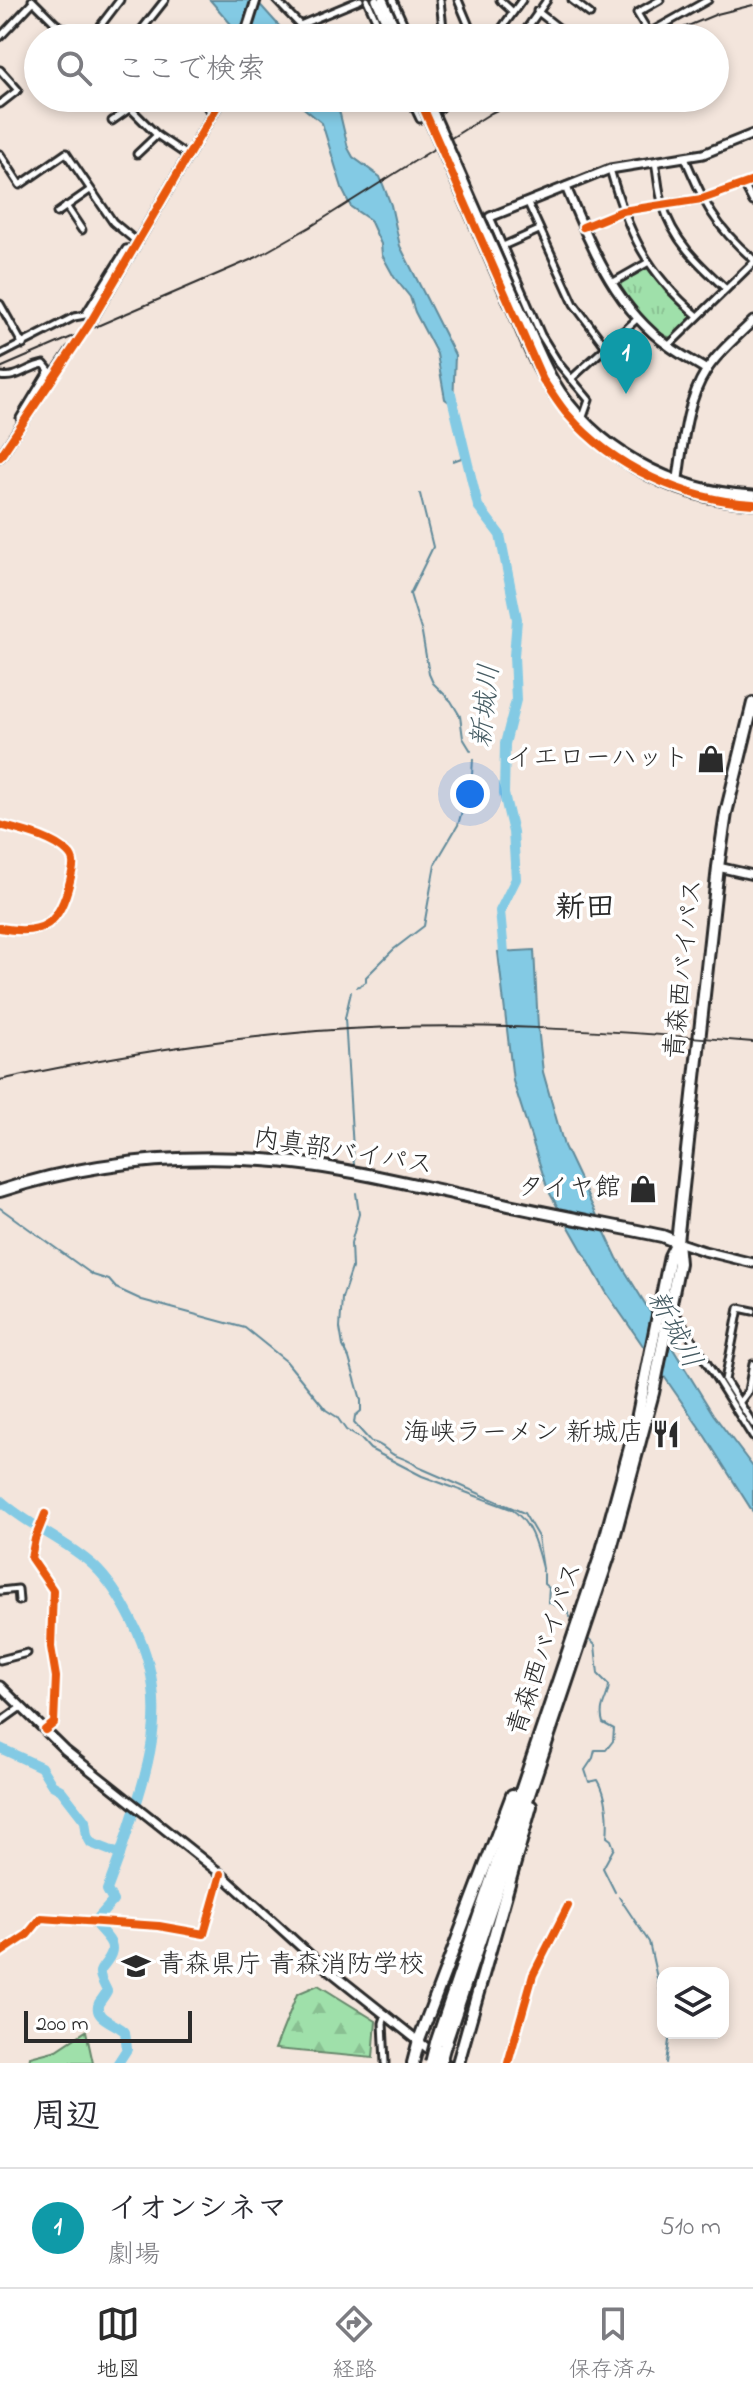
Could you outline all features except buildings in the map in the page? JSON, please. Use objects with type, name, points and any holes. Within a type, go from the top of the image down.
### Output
[{"type":"highway","name":"青森西バイパス","points":[[431,2063],[440,2046],[609,1556],[655,1381],[667,1304],[670,1256],[677,1242],[718,867],[730,793],[753,703]]},
{"type":"highway","name":"内真部バイパス","points":[[0,1191],[103,1166],[141,1161],[222,1158],[286,1163],[360,1174],[662,1236],[677,1242]]},
{"type":"highway","name":"青森西バイパス","points":[[440,2063],[440,2046],[601,1554],[667,1304]]},
{"type":"highway","points":[[413,2063],[530,1747],[556,1687]]},
{"type":"highway","points":[[458,2063],[557,1711]]},
{"type":"street","points":[[102,24],[120,0]]},
{"type":"street","points":[[146,24],[165,0]]},
{"type":"street","points":[[248,24],[256,0]]},
{"type":"street","points":[[276,0],[299,24]]},
{"type":"street","points":[[302,24],[360,0]]},
{"type":"street","points":[[367,0],[378,24]]},
{"type":"street","points":[[376,0],[392,24]]},
{"type":"street","points":[[383,0],[388,24]]},
{"type":"street","points":[[393,0],[404,24]]},
{"type":"street","points":[[440,0],[443,24]]},
{"type":"street","points":[[458,0],[468,24]]},
{"type":"street","points":[[500,0],[513,12]]},
{"type":"street","points":[[505,24],[522,0]]},
{"type":"street","points":[[529,24],[547,0]]},
{"type":"street","points":[[572,0],[590,14]]},
{"type":"street","points":[[644,24],[637,13],[660,0]]},
{"type":"street","points":[[665,24],[708,0]]},
{"type":"street","points":[[0,37],[32,1],[57,24]]},
{"type":"street","points":[[537,11],[554,24]]},
{"type":"street","points":[[0,70],[18,90],[0,104]]},
{"type":"street","points":[[112,121],[125,112]]},
{"type":"street","points":[[132,112],[157,135],[188,156]]},
{"type":"street","points":[[90,323],[214,112]]},
{"type":"street","points":[[417,112],[420,119],[433,112]]},
{"type":"street","points":[[425,112],[513,302],[553,379],[583,417],[610,442],[677,484],[753,495]]},
{"type":"street","points":[[433,112],[543,380],[567,414],[621,461],[709,498],[753,504]]},
{"type":"street","points":[[583,417],[589,400],[541,335],[490,217],[610,169],[685,158],[753,134]]},
{"type":"street","points":[[137,154],[157,135]]},
{"type":"street","points":[[0,154],[20,185],[66,153],[113,222],[135,245]]},
{"type":"street","points":[[668,346],[753,261],[727,237],[702,199],[685,158]]},
{"type":"street","points":[[655,162],[663,205],[686,250],[726,289]]},
{"type":"street","points":[[610,169],[622,211],[647,263],[662,283],[698,316]]},
{"type":"street","points":[[583,227],[622,211],[702,199],[753,181]]},
{"type":"street","points":[[744,185],[753,202]]},
{"type":"street","points":[[566,187],[611,284],[638,318],[668,346],[707,370]]},
{"type":"street","points":[[57,213],[90,190]]},
{"type":"street","points":[[528,203],[574,304],[606,347]]},
{"type":"street","points":[[66,206],[82,230]]},
{"type":"street","points":[[503,246],[539,230]]},
{"type":"street","points":[[0,355],[74,317],[85,315],[126,249],[135,245]]},
{"type":"street","points":[[611,284],[647,263]]},
{"type":"street","points":[[0,304],[23,345]]},
{"type":"street","points":[[571,379],[638,318]]},
{"type":"street","points":[[677,484],[691,406],[707,370],[753,321]]},
{"type":"street","points":[[0,457],[71,350]]},
{"type":"street","points":[[0,376],[20,375],[33,366],[44,364],[49,370],[20,418],[22,424]]},
{"type":"street","points":[[0,825],[44,839],[69,853],[74,864],[61,911],[51,922],[34,930],[0,928]]},
{"type":"street","points":[[718,867],[753,875]]},
{"type":"street","points":[[677,1242],[753,1263]]},
{"type":"street","points":[[667,1304],[753,1437]]},
{"type":"street","points":[[753,1311],[739,1308],[725,1380],[753,1424]]},
{"type":"street","points":[[739,1403],[748,1391],[753,1364]]},
{"type":"street","points":[[45,1514],[36,1534],[31,1558],[53,1590],[51,1647],[56,1677],[54,1723],[45,1730]]},
{"type":"street","points":[[0,1591],[18,1589],[19,1601]]},
{"type":"street","points":[[0,1660],[27,1653]]},
{"type":"street","points":[[0,1686],[45,1730],[221,1874],[385,2019],[419,2040],[446,2063]]},
{"type":"street","points":[[0,1722],[21,1707]]},
{"type":"street","points":[[0,1953],[27,1935],[41,1918],[159,1926],[204,1934],[221,1874]]},
{"type":"street","points":[[508,2063],[533,1975],[568,1906]]},
{"type":"street","points":[[385,2019],[385,2063]]},
{"type":"green space","points":[[643,268],[648,269],[665,291],[691,315],[671,338],[649,324],[620,288],[621,283]]},
{"type":"green space","points":[[318,1985],[376,2021],[373,2058],[275,2049],[297,1994]]},
{"type":"green space","points":[[86,2031],[93,2063],[29,2063],[30,2057],[57,2050]]},
{"type":"water","points":[[210,0],[256,0],[277,24],[231,24]]},
{"type":"water","points":[[309,112],[339,112],[353,157],[380,177],[391,205],[400,246],[455,355],[453,405],[445,399],[437,354],[410,297],[382,255],[381,244],[370,220],[351,207],[343,191],[322,123]]},
{"type":"water","points":[[534,950],[543,1072],[564,1146],[617,1258],[713,1414],[753,1467],[753,1512],[606,1292],[548,1190],[513,1081],[498,952]]},
{"type":"waterway","name":"新城川","points":[[451,394],[478,506],[500,535],[517,619],[514,656],[516,700],[505,744],[504,794],[513,832],[516,879],[500,911],[505,963]]},
{"type":"waterway","points":[[453,461],[467,456]]},
{"type":"waterway","points":[[420,494],[433,547],[410,594],[422,633],[429,674],[460,716],[463,738],[471,751]]},
{"type":"waterway","points":[[357,987],[366,982],[366,977],[394,949],[424,926],[435,864],[458,825],[472,775],[473,759]]},
{"type":"waterway","points":[[351,992],[345,1018],[354,1166]]},
{"type":"waterway","points":[[356,1193],[359,1214],[351,1243],[352,1268],[342,1298],[340,1328],[361,1400],[361,1411],[355,1416],[354,1423],[371,1442],[394,1455],[524,1513],[538,1537],[543,1569]]},
{"type":"waterway","points":[[0,1208],[93,1275],[109,1280],[116,1288],[142,1300],[245,1328],[286,1361],[326,1410],[370,1449],[422,1476],[518,1514],[533,1537],[543,1572]]},
{"type":"waterway","points":[[0,1500],[71,1548],[100,1572],[124,1606],[145,1652],[152,1682],[152,1739],[147,1767],[120,1855]]},
{"type":"waterway","points":[[544,1574],[544,1584],[549,1588],[548,1602],[566,1610],[570,1617]]},
{"type":"waterway","points":[[590,1640],[595,1645],[598,1674],[609,1685],[602,1712],[603,1723],[614,1729],[613,1741],[606,1750],[595,1750],[585,1770],[589,1782],[598,1780],[605,1800],[607,1837],[614,1848],[603,1868],[615,1892]]},
{"type":"waterway","points":[[0,1748],[41,1767],[52,1785],[61,1790],[85,1821],[91,1843],[109,1850]]},
{"type":"waterway","points":[[114,1852],[120,1855],[107,1890],[113,1901],[98,1918],[97,1926],[112,1946],[100,1971],[107,1991],[98,2008],[102,2017],[125,2032],[127,2049],[118,2063]]},
{"type":"waterway","points":[[619,1897],[649,1942],[657,1978]]},
{"type":"waterway","points":[[666,2063],[669,2039]]},
{"type":"tunnel","points":[[71,350],[90,323]]},
{"type":"railway","points":[[693,24],[753,5]]},
{"type":"railway","points":[[0,368],[257,257],[493,112]]},
{"type":"railway","points":[[0,1080],[197,1044],[372,1028],[481,1026],[753,1042]]},
{"type":"cycle path","points":[[0,457],[90,323],[214,112]]},
{"type":"cycle path","points":[[425,112],[543,380],[565,411],[606,450],[652,478],[702,496],[753,504]]},
{"type":"cycle path","points":[[583,227],[622,211],[702,199],[753,181]]},
{"type":"cycle path","points":[[0,825],[54,843],[71,856],[73,866],[61,908],[48,924],[28,930],[0,928]]},
{"type":"cycle path","points":[[45,1514],[31,1558],[53,1590],[51,1647],[56,1677],[54,1723],[45,1730]]},
{"type":"cycle path","points":[[0,1953],[27,1935],[41,1918],[159,1926],[204,1934],[221,1874]]},
{"type":"cycle path","points":[[508,2063],[533,1975],[568,1906]]},
{"type":"place","name":"イオンシネマ","points":[[626,394]]},
{"type":"place","name":"イエローハット","points":[[711,759]]},
{"type":"place","name":"タイヤ館","points":[[643,1189]]},
{"type":"place","name":"海峡ラーメン 新城店","points":[[666,1434]]},
{"type":"place","name":"青森県庁 青森消防学校","points":[[136,1966]]},
{"type":"district","name":"新田","points":[[585,909]]}]
